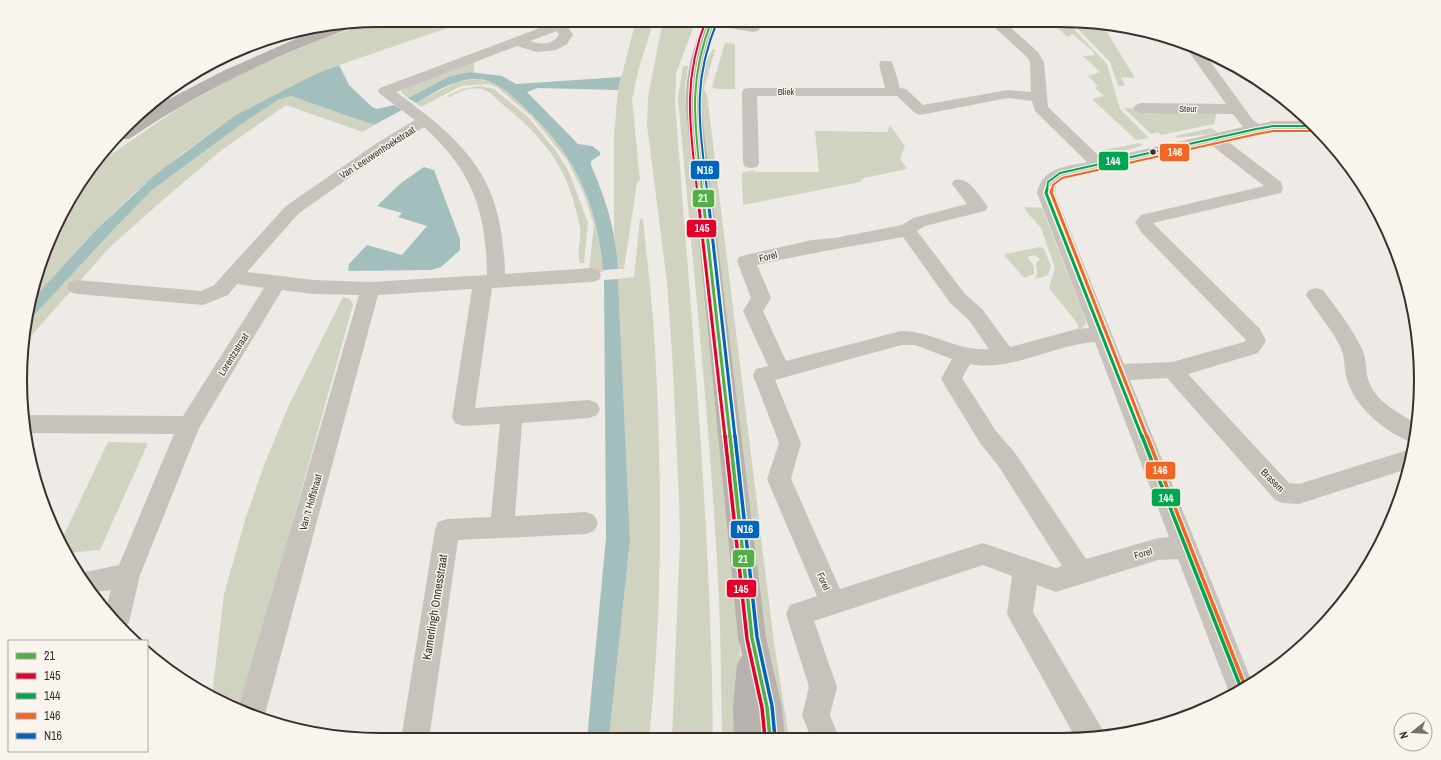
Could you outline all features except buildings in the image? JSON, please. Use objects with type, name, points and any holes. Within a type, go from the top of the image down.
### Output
[{"type":"street","points":[[422,118],[385,91],[555,27]]},
{"type":"street","points":[[709,27],[695,64],[692,90],[752,638],[767,707],[770,733]]},
{"type":"street","points":[[747,27],[753,28]]},
{"type":"street","points":[[1002,27],[1033,55],[1037,62],[1038,98],[1040,108],[1098,164]]},
{"type":"street","points":[[129,131],[177,100],[226,74],[280,49],[326,31]]},
{"type":"street","points":[[1198,55],[1247,123],[1256,129]]},
{"type":"street","points":[[886,64],[894,92]]},
{"type":"street","name":"Bliek","points":[[752,163],[749,92],[901,92],[920,110],[1008,94],[1038,98]]},
{"type":"street","name":"Steur","points":[[1141,108],[1236,108]]},
{"type":"street","name":"Van Leeuwenhoekstraat","points":[[77,287],[204,298],[222,290],[292,210],[412,127],[422,118],[454,147],[481,187],[491,217],[496,248],[490,282]]},
{"type":"street","points":[[1240,685],[1046,193],[1048,182],[1060,173],[1256,129],[1273,126],[1306,126]]},
{"type":"street","points":[[1116,372],[1172,370],[1251,348],[1256,341],[1253,334],[1147,228],[1144,222],[1147,219],[1275,189],[1275,186],[1214,139]]},
{"type":"street","name":"Forel","points":[[780,370],[753,311],[761,298],[746,261],[812,246],[834,244],[907,230],[919,222],[979,207],[960,184]]},
{"type":"street","points":[[907,230],[958,299],[975,314],[1005,356]]},
{"type":"street","points":[[232,278],[313,287],[370,289],[592,275]]},
{"type":"street","points":[[490,282],[463,417],[588,409]]},
{"type":"street","name":"Lorentzstraat","points":[[117,616],[127,575],[189,425],[277,283]]},
{"type":"street","name":"Van 't Hoffstraat","points":[[252,709],[370,289]]},
{"type":"street","points":[[1316,295],[1340,331],[1354,356],[1356,378],[1362,392],[1373,406],[1410,431]]},
{"type":"street","name":"Forel","points":[[833,603],[780,478],[790,443],[763,374],[901,338],[916,338],[964,355],[979,358],[1005,356],[1077,336],[1101,334]]},
{"type":"street","points":[[964,355],[951,379],[988,437],[1007,460],[1080,572]]},
{"type":"street","name":"Brasem","points":[[1172,370],[1283,494],[1299,494],[1404,460]]},
{"type":"street","points":[[502,527],[512,414]]},
{"type":"street","points":[[30,424],[189,425]]},
{"type":"street","name":"Kamerlingh Onnesstraat","points":[[416,733],[447,530],[586,523]]},
{"type":"street","name":"Forel","points":[[823,733],[816,715],[824,687],[799,614],[984,554],[1056,580],[1158,549],[1185,547]]},
{"type":"street","points":[[1026,569],[1020,614],[1088,732]]},
{"type":"street","points":[[90,582],[127,575]]},
{"type":"street","points":[[749,733],[748,706],[752,638]]},
{"type":"green space","points":[[450,27],[339,65],[234,116],[183,153],[130,197],[98,228],[38,293],[46,267],[63,224],[86,184],[106,157],[182,106],[244,72],[319,40],[355,28]]},
{"type":"green space","points":[[634,27],[652,27],[639,68],[632,99],[640,181],[637,182],[624,269],[618,269],[614,229],[614,137],[618,90]]},
{"type":"green space","points":[[662,27],[693,27],[676,74],[675,103],[694,341],[704,500],[713,733],[672,733],[680,540],[679,497],[667,282],[647,125],[648,97]]},
{"type":"green space","points":[[876,27],[894,27],[886,28]]},
{"type":"green space","points":[[1056,27],[1072,27],[1107,64],[1120,109],[1149,138],[1136,140],[1092,99],[1104,96],[1095,88],[1098,86],[1088,76],[1100,72],[1083,56],[1095,55],[1092,50],[1072,34],[1068,37]]},
{"type":"green space","points":[[1077,28],[1106,30],[1135,78],[1121,77],[1125,86],[1118,86],[1110,62]]},
{"type":"green space","points":[[725,43],[735,44],[735,89],[716,89],[712,87]]},
{"type":"green space","points":[[713,49],[715,50],[704,89],[707,95],[774,643],[788,733],[775,733],[700,98],[702,69]]},
{"type":"green space","points":[[474,60],[474,72],[450,76],[408,98],[401,92],[402,88]]},
{"type":"green space","points":[[683,66],[688,66],[685,87],[686,108],[745,702],[745,733],[722,733],[721,652],[716,536],[701,348],[678,98]]},
{"type":"green space","points":[[477,79],[498,86],[509,93],[544,126],[559,144],[581,182],[589,202],[600,247],[603,272],[589,271],[594,225],[584,194],[567,160],[532,117],[497,87],[488,84],[461,86],[421,107],[416,103],[457,82]]},
{"type":"green space","points":[[480,86],[494,89],[528,117],[556,151],[569,172],[588,223],[584,263],[580,263],[579,258],[580,227],[576,209],[561,169],[547,148],[530,128],[487,91],[470,89],[450,97],[447,96],[462,89]]},
{"type":"green space","points":[[291,96],[374,125],[363,132],[286,105],[219,152],[110,247],[30,337],[33,316],[152,190],[240,125],[278,100]]},
{"type":"green space","points":[[1124,108],[1213,113],[1216,115],[1214,124],[1161,135],[1158,132],[1151,134]]},
{"type":"green space","points":[[890,125],[905,146],[900,158],[907,169],[864,178],[860,182],[743,205],[742,173],[754,170],[755,172],[819,172],[815,131],[887,132]]},
{"type":"green space","points":[[1211,128],[1218,133],[1177,138],[1175,136]]},
{"type":"green space","points":[[1139,143],[1143,145],[1108,157],[1100,151]]},
{"type":"green space","points":[[1025,207],[1042,208],[1084,316],[1086,324],[1079,330],[1077,323],[1049,288],[1055,268],[1041,228],[1026,211]]},
{"type":"green space","points":[[640,219],[643,219],[654,333],[659,446],[659,593],[654,690],[650,733],[610,733],[630,540],[618,279],[634,277]]},
{"type":"green space","points":[[1040,247],[1044,249],[1051,266],[1047,276],[1035,279],[1037,274],[1036,263],[1040,259],[1035,255],[1027,257],[1034,266],[1034,274],[1024,278],[1005,256],[1005,254]]},
{"type":"green space","points":[[343,297],[350,299],[353,305],[242,705],[213,691],[224,594],[245,520],[265,463],[288,407]]},
{"type":"green space","points":[[108,442],[148,443],[100,550],[72,553],[63,536]]},
{"type":"water","points":[[339,65],[349,85],[372,107],[377,109],[394,105],[402,110],[374,125],[291,96],[278,100],[240,125],[152,190],[33,316],[38,293],[98,228],[155,175],[234,116],[312,76]]},
{"type":"water","points":[[470,72],[502,76],[516,84],[621,77],[618,90],[538,88],[527,92],[578,144],[592,146],[600,152],[600,155],[591,161],[591,165],[613,229],[618,269],[603,270],[595,222],[580,180],[569,161],[541,124],[508,92],[484,80],[469,79],[445,87],[416,103],[408,98],[450,76]]},
{"type":"water","points":[[424,167],[434,170],[460,239],[460,250],[441,267],[431,270],[348,271],[349,264],[367,245],[402,255],[427,226],[398,217],[402,213],[377,206],[401,183]]},
{"type":"water","points":[[618,279],[630,540],[610,733],[588,733],[606,538],[604,280]]},
{"type":"transit line","name":"145","points":[[703,27],[691,71],[689,96],[690,123],[747,639],[762,708],[764,733]]},
{"type":"transit line","name":"21","points":[[709,27],[702,46],[696,70],[694,96],[695,123],[752,638],[767,707],[770,733]]},
{"type":"transit line","name":"N16","points":[[715,27],[707,47],[701,71],[699,96],[700,123],[757,637],[772,706],[775,733]]},
{"type":"transit line","name":"144","points":[[1240,685],[1046,193],[1048,182],[1060,173],[1256,129],[1273,126],[1306,126]]},
{"type":"transit line","name":"146","points":[[1244,682],[1051,192],[1053,185],[1062,178],[1257,134],[1273,131],[1312,131]]}]
